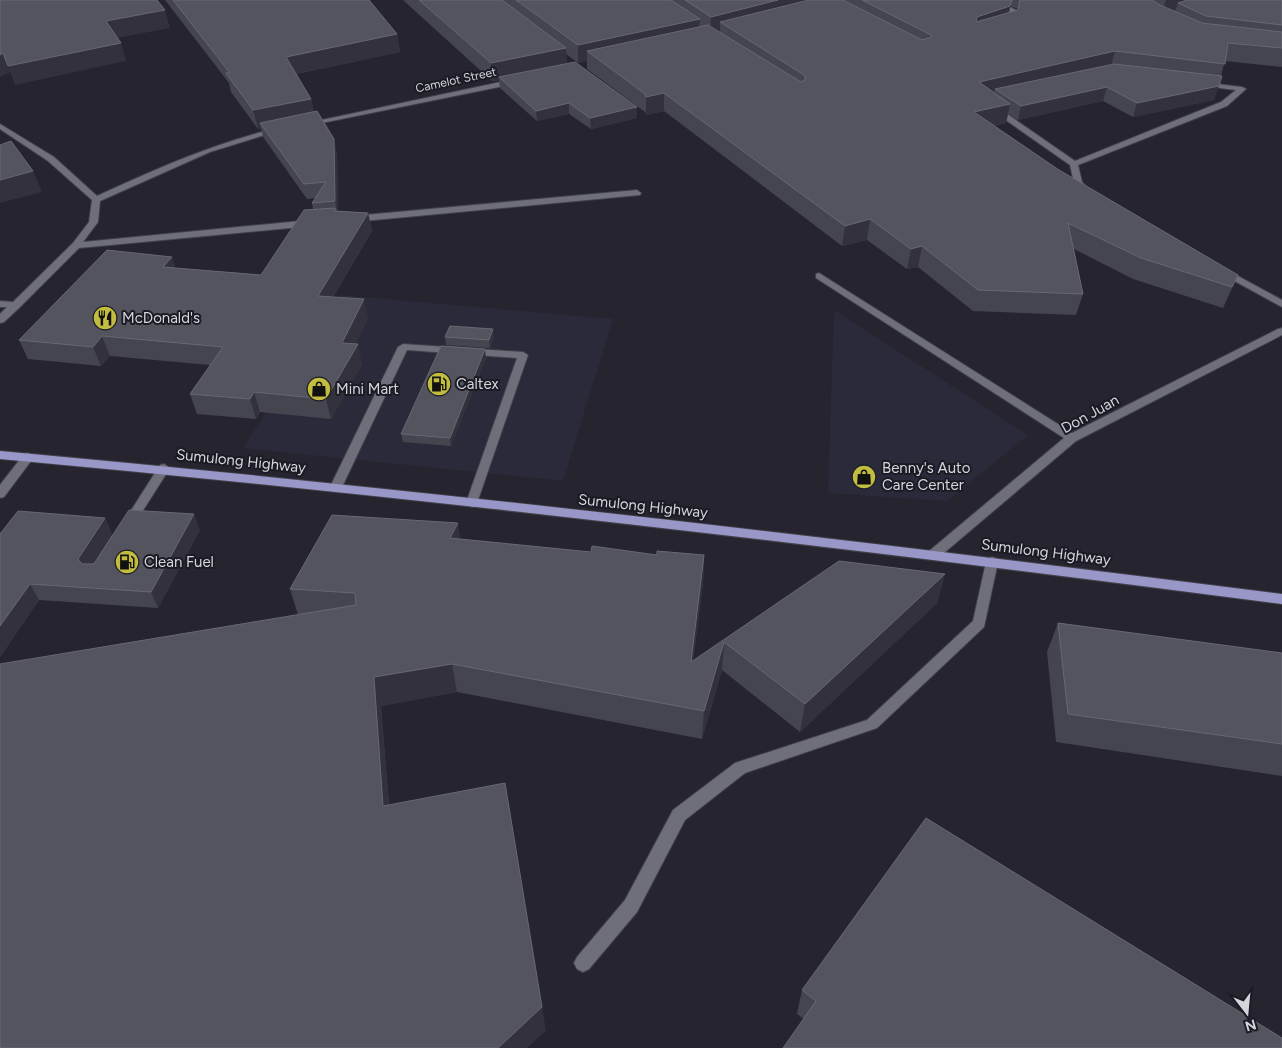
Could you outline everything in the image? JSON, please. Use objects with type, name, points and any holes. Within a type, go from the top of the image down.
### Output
[{"type":"main road","name":"Sumulong Highway","points":[[0,455],[164,468],[336,487],[933,555],[1282,599]]},
{"type":"street","points":[[990,0],[1014,11],[1011,25],[1002,28]]},
{"type":"street","name":"Camelot Street","points":[[294,126],[527,78]]},
{"type":"street","points":[[1074,164],[1224,104],[1242,89],[1196,83]]},
{"type":"street","points":[[989,106],[1074,164],[1078,183],[1088,194],[1096,199]]},
{"type":"street","points":[[0,126],[24,140],[82,184],[96,200]]},
{"type":"street","points":[[96,200],[199,153],[255,134],[284,128]]},
{"type":"street","points":[[342,220],[637,193]]},
{"type":"street","points":[[0,320],[76,244],[92,222],[96,200]]},
{"type":"street","points":[[76,244],[322,222]]},
{"type":"street","points":[[1214,266],[1282,304]]},
{"type":"street","points":[[819,276],[1072,438]]},
{"type":"street","points":[[0,304],[16,305]]},
{"type":"street","name":"Don Juan","points":[[933,555],[1072,438],[1282,331]]},
{"type":"street","points":[[336,487],[403,347],[523,356],[472,503]]},
{"type":"street","points":[[0,494],[28,457]]},
{"type":"street","points":[[121,535],[164,468]]},
{"type":"street","points":[[583,963],[631,906],[678,816],[740,768],[872,724],[979,623],[992,562]]},
{"type":"shaded area","name":"Caltex","points":[[341,295],[613,319],[563,481],[243,448]]},
{"type":"shaded area","points":[[834,310],[1028,435],[947,501],[828,493]]},
{"type":"building","points":[[0,0],[157,0],[165,10],[106,21],[121,43],[8,66],[3,53],[0,55]]},
{"type":"building","points":[[173,0],[369,0],[397,34],[286,57],[311,99],[253,110],[226,73],[230,73]]},
{"type":"building","points":[[419,0],[502,0],[566,48],[491,63]]},
{"type":"building","points":[[516,0],[671,0],[700,19],[578,45]]},
{"type":"building","points":[[685,0],[778,0],[711,17]]},
{"type":"building","points":[[809,0],[843,0],[922,40],[932,37],[862,0],[1012,0],[1010,6],[977,17],[976,22],[1018,10],[1020,0],[1152,0],[1202,23],[1282,32],[1282,48],[1228,43],[1225,64],[1115,51],[979,82],[1010,104],[974,112],[1059,170],[1238,275],[1232,287],[1141,258],[1068,223],[1083,294],[978,290],[922,246],[911,249],[870,219],[845,226],[664,93],[646,97],[645,94],[587,51],[708,25],[801,82],[806,79],[804,75],[720,22]]},
{"type":"building","points":[[1187,0],[1282,0],[1282,25],[1206,16],[1178,3]]},
{"type":"building","points":[[575,62],[637,107],[590,118],[569,103],[536,111],[499,77]]},
{"type":"building","points":[[1114,64],[1222,76],[1219,86],[1137,103],[1107,87],[1021,106],[995,89]]},
{"type":"building","points":[[317,111],[334,139],[335,201],[312,203],[326,182],[304,184],[260,123]]},
{"type":"building","points":[[11,141],[33,171],[0,180],[0,145]]},
{"type":"building","points":[[335,208],[335,211],[368,213],[318,296],[364,299],[342,343],[358,344],[326,399],[254,392],[250,399],[190,394],[223,347],[102,336],[93,347],[19,340],[107,250],[172,257],[163,267],[261,275],[304,210]]},
{"type":"building","points":[[450,326],[493,329],[489,340],[445,337]]},
{"type":"building","points":[[441,346],[485,349],[450,438],[401,434]]},
{"type":"building","points":[[129,510],[194,514],[151,592],[30,584],[0,626],[0,534],[18,511],[105,518],[78,559],[82,564],[94,564]]},
{"type":"building","points":[[332,515],[458,523],[450,538],[591,552],[592,546],[657,555],[657,551],[704,555],[691,662],[839,561],[945,574],[805,704],[724,642],[704,711],[452,664],[374,677],[383,806],[505,783],[542,1007],[498,1048],[0,1048],[0,664],[356,605],[355,593],[290,589]]},
{"type":"building","points":[[1058,623],[1282,653],[1282,744],[1068,714]]},
{"type":"building","points":[[926,818],[1282,1038],[1282,1048],[783,1048],[816,1001],[802,990]]},
{"type":"place","name":"McDonald's","points":[[105,318]]},
{"type":"place","name":"Caltex","points":[[439,384]]},
{"type":"place","name":"Mini Mart","points":[[319,389]]},
{"type":"place","name":"Benny's Auto Care Center","points":[[864,477]]},
{"type":"place","name":"Clean Fuel","points":[[127,562]]}]
